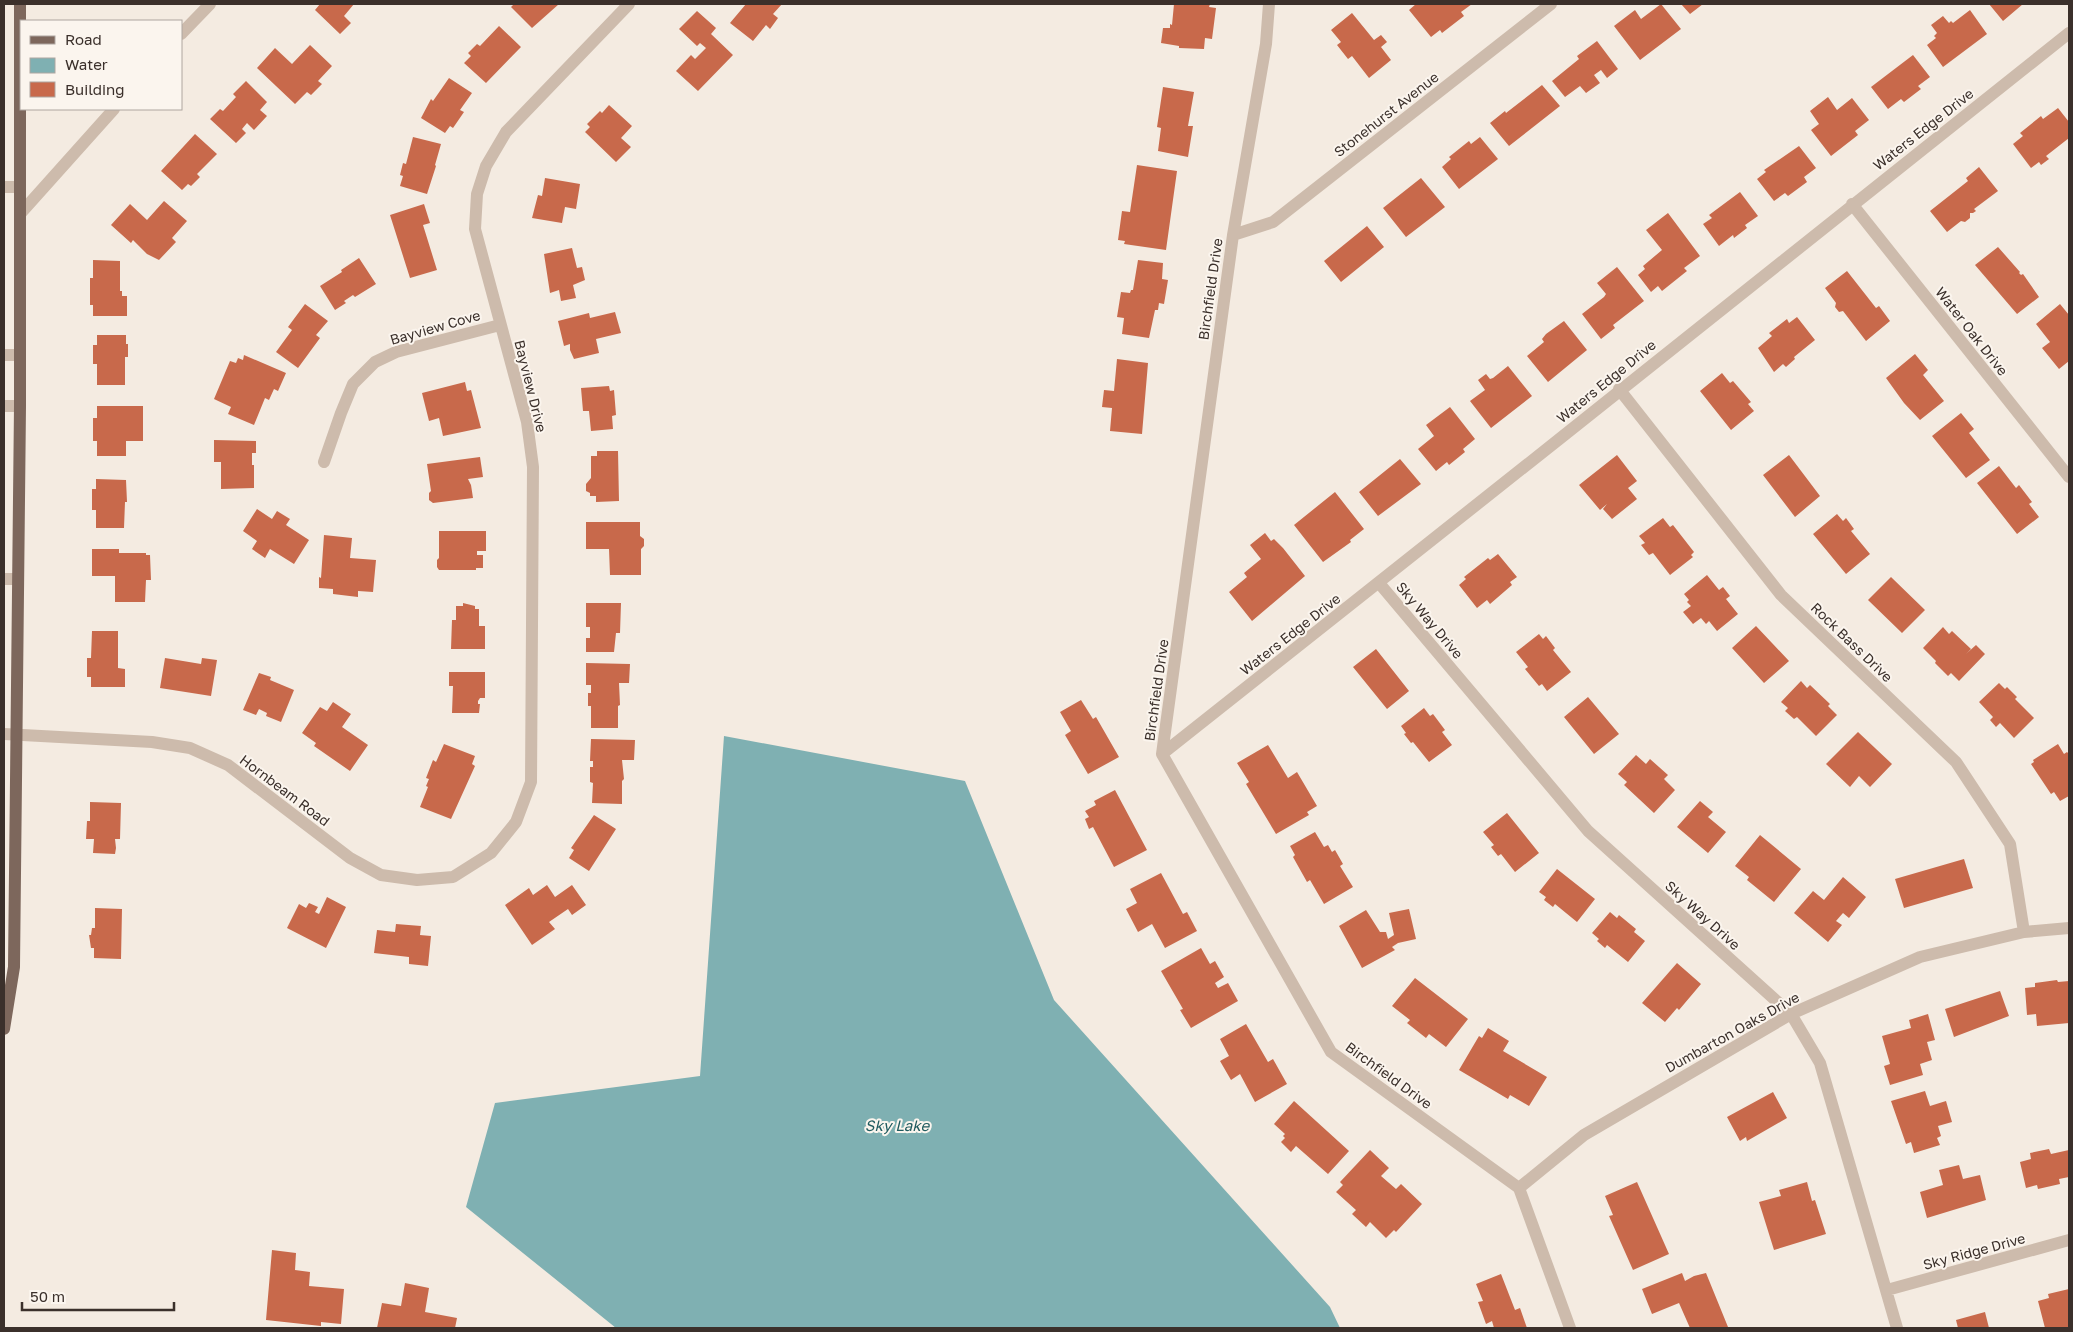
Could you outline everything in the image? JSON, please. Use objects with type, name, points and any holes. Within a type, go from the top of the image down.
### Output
[{"type":"main road","points":[[4,1029],[14,967],[20,406],[20,4]]},
{"type":"street","points":[[182,33],[210,4]]},
{"type":"street","name":"Bayview Drive","points":[[491,853],[516,822],[530,782],[533,467],[527,422],[475,229],[477,194],[486,166],[506,132],[629,4]]},
{"type":"street","name":"Birchfield Drive","points":[[1269,4],[1266,44],[1233,235],[1162,754],[1331,1052],[1519,1188]]},
{"type":"street","name":"Stonehurst Avenue","points":[[1233,235],[1273,222],[1551,4]]},
{"type":"street","name":"Waters Edge Drive","points":[[1162,754],[1380,583],[1619,389],[2069,33]]},
{"type":"street","points":[[20,214],[113,110]]},
{"type":"street","points":[[4,187],[20,187]]},
{"type":"street","name":"Water Oak Drive","points":[[1852,204],[2069,477]]},
{"type":"street","name":"Bayview Cove","points":[[324,462],[340,413],[353,384],[375,362],[396,352],[500,325]]},
{"type":"street","points":[[4,355],[20,355]]},
{"type":"street","name":"Rock Bass Drive","points":[[1619,389],[1781,594],[1956,762],[2010,844],[2024,932]]},
{"type":"street","points":[[4,406],[20,406]]},
{"type":"street","points":[[4,579],[18,579]]},
{"type":"street","name":"Sky Way Drive","points":[[1380,583],[1588,831],[1791,1014],[1820,1063],[1897,1328]]},
{"type":"street","name":"Hornbeam Road","points":[[4,734],[152,742],[190,748],[228,765],[350,858],[381,875],[417,880],[453,877],[491,853]]},
{"type":"street","name":"Dumbarton Oaks Drive","points":[[1519,1188],[1584,1135],[1791,1014],[1920,957],[2024,932],[2069,928]]},
{"type":"street","points":[[1519,1188],[1570,1328]]},
{"type":"street","name":"Sky Ridge Drive","points":[[1887,1290],[2069,1240]]},
{"type":"water","name":"Sky Lake","points":[[724,736],[965,781],[1054,1000],[1330,1307],[1340,1328],[616,1328],[466,1207],[495,1103],[700,1076]]},
{"type":"building","points":[[320,4],[354,4],[344,16],[351,23],[340,34],[315,10]]},
{"type":"building","points":[[514,4],[559,4],[532,28],[511,7]]},
{"type":"building","points":[[746,4],[782,4],[773,14],[778,18],[770,29],[766,25],[753,41],[730,23]]},
{"type":"building","points":[[1174,4],[1210,4],[1209,7],[1216,8],[1212,39],[1205,38],[1204,49],[1179,48],[1179,46],[1161,43],[1163,28],[1170,28],[1170,24],[1172,25]]},
{"type":"building","points":[[1416,4],[1472,4],[1461,12],[1464,16],[1442,33],[1440,30],[1431,37],[1409,10]]},
{"type":"building","points":[[1661,4],[1681,29],[1640,60],[1614,26],[1635,10],[1641,19]]},
{"type":"building","points":[[1681,4],[1703,4],[1690,14]]},
{"type":"building","points":[[1989,4],[2023,4],[2003,21]]},
{"type":"building","points":[[1970,10],[1987,34],[1943,67],[1927,45],[1936,38],[1934,36],[1937,33],[1931,25],[1943,16],[1949,23],[1951,21],[1953,23]]},
{"type":"building","points":[[697,11],[716,28],[711,34],[733,55],[698,91],[676,71],[691,55],[695,59],[706,48],[700,43],[697,46],[679,29]]},
{"type":"building","points":[[1352,13],[1374,40],[1381,35],[1387,42],[1381,47],[1391,60],[1369,78],[1352,56],[1348,59],[1337,45],[1341,42],[1331,30]]},
{"type":"building","points":[[499,26],[521,47],[486,83],[464,63],[471,56],[468,53],[477,44],[480,46]]},
{"type":"building","points":[[1597,41],[1618,69],[1607,78],[1601,70],[1594,75],[1600,83],[1586,93],[1580,86],[1565,97],[1552,81],[1579,59],[1577,56]]},
{"type":"building","points":[[310,45],[332,66],[318,81],[322,84],[311,95],[307,92],[295,104],[257,68],[275,48],[292,64]]},
{"type":"building","points":[[1913,55],[1930,77],[1918,86],[1921,89],[1904,102],[1901,99],[1888,109],[1871,87]]},
{"type":"building","points":[[449,78],[472,93],[460,110],[464,112],[453,128],[450,126],[445,133],[421,118],[431,99],[433,101]]},
{"type":"building","points":[[246,81],[267,102],[260,110],[267,116],[254,130],[247,123],[242,129],[246,133],[236,143],[210,119],[220,109],[223,111],[236,97],[233,94]]},
{"type":"building","points":[[1542,85],[1560,106],[1509,146],[1490,123]]},
{"type":"building","points":[[1163,87],[1194,92],[1188,126],[1193,126],[1188,157],[1158,151],[1161,128],[1157,127]]},
{"type":"building","points":[[1828,97],[1837,110],[1852,98],[1869,120],[1855,131],[1858,135],[1831,156],[1811,130],[1819,124],[1810,111]]},
{"type":"building","points":[[609,105],[632,126],[621,138],[631,147],[616,162],[585,132],[590,127],[587,124]]},
{"type":"building","points":[[2058,108],[2069,122],[2069,138],[2046,156],[2049,159],[2041,165],[2039,162],[2031,168],[2013,144],[2023,136],[2020,133],[2041,116],[2043,119]]},
{"type":"building","points":[[195,134],[217,154],[197,174],[200,177],[191,186],[188,184],[182,190],[161,171]]},
{"type":"building","points":[[413,137],[441,144],[427,194],[400,186],[403,176],[400,175],[403,163],[406,164]]},
{"type":"building","points":[[1480,137],[1498,159],[1459,189],[1442,167],[1451,159],[1449,157],[1469,141],[1471,144]]},
{"type":"building","points":[[1799,146],[1816,168],[1804,177],[1807,182],[1788,196],[1785,193],[1774,201],[1757,179],[1766,172],[1764,170]]},
{"type":"building","points":[[1137,165],[1177,171],[1166,250],[1124,244],[1125,241],[1118,240],[1122,211],[1130,212]]},
{"type":"building","points":[[1979,167],[1998,191],[1974,209],[1976,211],[1970,213],[1970,218],[1965,222],[1961,221],[1947,232],[1930,211],[1968,181],[1966,178]]},
{"type":"building","points":[[545,178],[580,184],[576,209],[565,207],[562,223],[532,218],[538,195],[542,196]]},
{"type":"building","points":[[1421,178],[1445,207],[1406,237],[1383,208]]},
{"type":"building","points":[[1740,192],[1758,216],[1745,225],[1747,228],[1734,238],[1733,235],[1719,246],[1703,224],[1712,218],[1709,215]]},
{"type":"building","points":[[164,201],[187,221],[172,238],[176,242],[159,260],[147,254],[133,240],[131,243],[111,225],[130,204],[147,220]]},
{"type":"building","points":[[424,204],[430,223],[423,225],[437,270],[410,278],[390,215]]},
{"type":"building","points":[[1668,213],[1700,256],[1684,268],[1687,271],[1662,291],[1658,286],[1651,292],[1638,275],[1645,269],[1643,266],[1662,250],[1646,230]]},
{"type":"building","points":[[1367,226],[1384,247],[1341,282],[1324,261]]},
{"type":"building","points":[[1998,247],[2019,273],[2023,274],[2039,297],[2017,314],[1975,265]]},
{"type":"building","points":[[572,248],[577,268],[582,267],[585,280],[573,285],[576,298],[561,301],[559,290],[550,293],[544,254]]},
{"type":"building","points":[[359,258],[376,284],[355,297],[353,295],[344,301],[346,303],[335,310],[320,286]]},
{"type":"building","points":[[93,260],[120,261],[120,291],[122,291],[122,296],[127,296],[127,316],[93,316],[93,305],[90,305],[90,278],[93,278]]},
{"type":"building","points":[[1138,260],[1163,263],[1162,279],[1168,280],[1164,304],[1159,303],[1158,310],[1155,310],[1149,338],[1122,334],[1124,318],[1117,317],[1121,292],[1130,293],[1133,290]]},
{"type":"building","points":[[1617,267],[1644,301],[1613,325],[1615,328],[1601,339],[1582,314],[1604,297],[1606,294],[1597,283]]},
{"type":"building","points":[[1847,271],[1876,308],[1879,306],[1890,321],[1866,341],[1843,311],[1839,312],[1835,307],[1836,303],[1825,288]]},
{"type":"building","points":[[305,304],[328,321],[316,335],[320,338],[298,368],[276,352],[292,330],[288,327]]},
{"type":"building","points":[[2060,304],[2069,315],[2069,361],[2059,369],[2042,348],[2050,342],[2036,324]]},
{"type":"building","points":[[615,312],[621,333],[596,339],[599,353],[574,359],[570,350],[570,344],[564,346],[558,321],[589,313],[590,318]]},
{"type":"building","points":[[1797,317],[1815,340],[1794,357],[1795,359],[1786,367],[1783,364],[1774,372],[1758,348],[1772,336],[1769,333],[1787,319],[1789,323]]},
{"type":"building","points":[[1564,321],[1587,350],[1548,382],[1527,356],[1544,342],[1542,339],[1546,334]]},
{"type":"building","points":[[97,335],[126,335],[128,357],[125,357],[125,385],[97,385],[97,364],[93,364],[93,345],[97,345]]},
{"type":"building","points":[[1915,354],[1928,370],[1923,375],[1944,401],[1920,420],[1904,403],[1886,378]]},
{"type":"building","points":[[244,355],[286,373],[278,391],[274,389],[269,400],[265,398],[254,425],[228,414],[231,407],[214,399],[230,361],[236,363],[238,358],[243,360]]},
{"type":"building","points":[[1117,359],[1148,363],[1142,434],[1110,431],[1112,408],[1102,407],[1104,390],[1114,391]]},
{"type":"building","points":[[1508,366],[1532,396],[1491,428],[1470,401],[1485,390],[1478,380],[1486,374],[1490,379],[1493,378]]},
{"type":"building","points":[[1722,373],[1730,383],[1733,381],[1751,402],[1748,404],[1754,411],[1731,430],[1700,391]]},
{"type":"building","points":[[465,382],[467,391],[471,390],[481,428],[443,436],[439,418],[429,421],[422,393]]},
{"type":"building","points":[[609,386],[610,391],[614,390],[616,415],[612,416],[613,429],[591,431],[589,411],[583,411],[581,388]]},
{"type":"building","points":[[97,406],[143,406],[143,441],[126,441],[126,456],[97,456],[97,441],[93,441],[93,418],[97,418]]},
{"type":"building","points":[[1450,407],[1475,439],[1463,449],[1465,452],[1449,465],[1447,462],[1436,471],[1418,449],[1434,436],[1426,425]]},
{"type":"building","points":[[1961,413],[1974,429],[1969,433],[1990,460],[1966,478],[1932,436]]},
{"type":"building","points":[[214,440],[256,441],[256,453],[252,453],[254,488],[221,489],[221,462],[214,462]]},
{"type":"building","points":[[597,451],[618,451],[619,501],[596,502],[596,496],[590,496],[590,493],[586,491],[586,484],[591,478],[591,456],[597,456]]},
{"type":"building","points":[[1617,455],[1637,481],[1628,488],[1637,499],[1612,519],[1603,509],[1607,504],[1600,510],[1579,485]]},
{"type":"building","points":[[1789,455],[1820,496],[1795,517],[1763,475]]},
{"type":"building","points":[[480,457],[483,477],[468,479],[473,498],[433,503],[429,500],[429,493],[431,491],[427,464]]},
{"type":"building","points":[[1400,459],[1421,484],[1378,516],[1359,492]]},
{"type":"building","points":[[1999,466],[2016,488],[2019,485],[2032,502],[2029,504],[2039,517],[2017,534],[1977,483]]},
{"type":"building","points":[[96,479],[126,480],[127,502],[125,502],[124,528],[96,528],[96,510],[92,510],[92,489],[96,489]]},
{"type":"building","points":[[1335,492],[1364,529],[1350,540],[1351,542],[1323,562],[1294,525]]},
{"type":"building","points":[[257,509],[272,519],[277,511],[290,519],[286,525],[309,540],[294,564],[270,549],[265,558],[252,549],[257,541],[243,531]]},
{"type":"building","points":[[1837,514],[1843,521],[1846,518],[1854,529],[1851,531],[1870,554],[1846,574],[1813,534]]},
{"type":"building","points":[[1663,518],[1670,527],[1673,525],[1694,552],[1691,555],[1693,557],[1670,575],[1653,553],[1649,555],[1641,545],[1645,543],[1639,536]]},
{"type":"building","points":[[586,522],[640,522],[640,536],[644,539],[644,546],[641,549],[641,575],[610,575],[609,549],[586,549]]},
{"type":"building","points":[[439,531],[486,531],[486,551],[477,551],[477,555],[483,555],[483,568],[476,568],[476,570],[439,570],[437,560],[439,558]]},
{"type":"building","points":[[1265,533],[1271,541],[1274,539],[1283,548],[1305,576],[1252,621],[1229,592],[1247,577],[1244,573],[1261,559],[1250,545]]},
{"type":"building","points":[[324,535],[352,538],[350,558],[376,560],[373,592],[358,591],[358,597],[333,594],[333,589],[319,588]]},
{"type":"building","points":[[92,549],[119,549],[119,553],[146,553],[146,555],[150,555],[151,580],[146,580],[145,602],[115,602],[115,576],[92,576]]},
{"type":"building","points":[[1498,554],[1517,577],[1510,582],[1512,585],[1490,604],[1487,600],[1477,608],[1459,585],[1466,579],[1464,577],[1488,558],[1490,560]]},
{"type":"building","points":[[1707,575],[1719,590],[1723,587],[1730,596],[1726,599],[1738,614],[1717,631],[1709,621],[1706,624],[1701,618],[1693,624],[1683,612],[1691,606],[1684,594]]},
{"type":"building","points":[[1891,577],[1925,610],[1902,633],[1868,600]]},
{"type":"building","points":[[463,603],[479,609],[479,626],[485,626],[485,649],[451,649],[452,620],[456,620],[456,606],[463,606]]},
{"type":"building","points":[[586,603],[621,603],[620,633],[616,633],[614,652],[586,652],[586,638],[590,638],[590,627],[586,627]]},
{"type":"building","points":[[1756,626],[1789,661],[1764,683],[1732,648]]},
{"type":"building","points":[[1943,627],[1949,634],[1952,631],[1971,649],[1966,654],[1976,645],[1985,654],[1959,681],[1951,673],[1948,676],[1923,648]]},
{"type":"building","points":[[92,631],[118,631],[118,668],[125,669],[125,687],[91,687],[91,677],[87,677],[87,658],[91,658]]},
{"type":"building","points":[[1539,634],[1543,639],[1546,636],[1555,648],[1553,650],[1571,672],[1547,691],[1542,684],[1539,686],[1525,669],[1528,667],[1516,652]]},
{"type":"building","points":[[1376,649],[1409,691],[1387,709],[1353,667]]},
{"type":"building","points":[[165,658],[201,664],[202,658],[217,660],[211,696],[160,688]]},
{"type":"building","points":[[586,663],[630,664],[629,683],[619,683],[618,728],[591,728],[591,706],[588,706],[588,693],[591,693],[591,685],[586,685]]},
{"type":"building","points":[[449,672],[485,672],[485,698],[480,698],[478,701],[478,704],[480,704],[479,713],[452,713],[453,686],[449,686]]},
{"type":"building","points":[[259,673],[271,677],[270,680],[294,690],[281,722],[266,716],[267,713],[259,709],[256,715],[243,710]]},
{"type":"building","points":[[1801,681],[1807,688],[1810,685],[1830,704],[1828,706],[1837,715],[1816,736],[1797,717],[1794,719],[1785,711],[1788,708],[1781,702]]},
{"type":"building","points":[[1999,683],[2005,689],[2007,687],[2017,697],[2015,699],[2034,718],[2014,738],[2000,723],[1996,727],[1990,720],[1993,717],[1979,702]]},
{"type":"building","points":[[1588,697],[1619,734],[1594,754],[1564,717]]},
{"type":"building","points":[[1081,700],[1093,719],[1096,717],[1119,757],[1088,774],[1065,735],[1071,731],[1060,712]]},
{"type":"building","points":[[333,702],[351,714],[342,727],[368,745],[350,771],[314,746],[316,743],[302,733],[320,707],[327,711]]},
{"type":"building","points":[[1424,708],[1430,716],[1433,714],[1445,730],[1442,732],[1452,745],[1429,762],[1404,734],[1406,733],[1401,726]]},
{"type":"building","points":[[1858,732],[1892,764],[1870,787],[1859,776],[1850,787],[1826,764]]},
{"type":"building","points":[[591,739],[635,740],[634,760],[622,760],[624,779],[622,781],[622,804],[592,803],[593,783],[590,782],[590,767],[593,767],[593,761],[590,761]]},
{"type":"building","points":[[444,744],[475,756],[472,764],[475,766],[451,819],[420,807],[428,787],[426,786],[429,779],[426,778],[433,760],[436,762]]},
{"type":"building","points":[[2058,744],[2064,754],[2067,752],[2069,754],[2069,796],[2060,801],[2054,792],[2051,794],[2031,764],[2034,762],[2033,760]]},
{"type":"building","points":[[1268,745],[1288,778],[1297,772],[1317,806],[1307,812],[1309,815],[1276,834],[1246,784],[1249,782],[1237,763]]},
{"type":"building","points":[[1636,755],[1646,764],[1650,759],[1668,775],[1664,779],[1675,790],[1654,813],[1624,785],[1627,782],[1618,774]]},
{"type":"building","points":[[1115,790],[1147,850],[1114,867],[1093,827],[1089,829],[1085,819],[1089,817],[1085,811],[1096,805],[1094,801]]},
{"type":"building","points":[[1700,801],[1713,812],[1708,817],[1726,832],[1708,853],[1677,827]]},
{"type":"building","points":[[90,802],[121,803],[120,839],[115,839],[115,854],[93,853],[94,839],[86,839],[87,821],[90,821]]},
{"type":"building","points":[[1507,813],[1539,853],[1515,872],[1501,854],[1498,856],[1491,847],[1494,845],[1483,832]]},
{"type":"building","points":[[594,815],[616,829],[589,871],[569,858],[574,850],[571,848]]},
{"type":"building","points":[[1315,832],[1324,847],[1328,845],[1332,852],[1335,850],[1343,864],[1340,866],[1353,887],[1324,904],[1310,880],[1307,882],[1293,857],[1295,855],[1290,846]]},
{"type":"building","points":[[1760,835],[1801,869],[1774,902],[1747,880],[1749,877],[1735,866]]},
{"type":"building","points":[[1964,859],[1973,888],[1904,908],[1895,879]]},
{"type":"building","points":[[1557,869],[1595,899],[1577,922],[1555,904],[1553,907],[1544,900],[1546,897],[1539,892]]},
{"type":"building","points":[[1161,873],[1183,914],[1187,912],[1197,931],[1165,948],[1152,924],[1138,932],[1126,909],[1137,903],[1130,889]]},
{"type":"building","points":[[1843,877],[1866,897],[1849,918],[1843,913],[1836,921],[1842,925],[1828,942],[1794,913],[1813,891],[1824,900]]},
{"type":"building","points":[[547,885],[555,897],[572,885],[586,905],[572,915],[568,909],[549,922],[555,929],[532,945],[505,905],[529,888],[533,895]]},
{"type":"building","points":[[327,897],[346,907],[326,948],[287,928],[299,904],[306,908],[309,903],[318,907],[315,912],[319,914]]},
{"type":"building","points":[[95,908],[122,909],[121,959],[94,958],[94,948],[91,948],[89,935],[91,935],[92,928],[95,928]]},
{"type":"building","points":[[1409,909],[1416,939],[1398,943],[1392,947],[1395,950],[1362,968],[1339,926],[1366,910],[1380,932],[1386,932],[1388,939],[1394,935],[1389,913]]},
{"type":"building","points":[[1610,912],[1617,918],[1619,915],[1636,929],[1634,932],[1645,941],[1628,962],[1607,945],[1605,948],[1592,933]]},
{"type":"building","points":[[396,924],[421,926],[420,935],[431,936],[428,966],[409,964],[409,957],[374,953],[377,930],[395,932]]},
{"type":"building","points":[[1201,948],[1210,964],[1215,961],[1224,977],[1215,983],[1218,988],[1228,983],[1238,1001],[1191,1028],[1180,1010],[1183,1009],[1161,971]]},
{"type":"building","points":[[1677,963],[1701,984],[1679,1010],[1677,1008],[1665,1022],[1642,1003]]},
{"type":"building","points":[[1415,978],[1468,1019],[1446,1047],[1429,1034],[1426,1038],[1407,1023],[1410,1020],[1392,1006]]},
{"type":"building","points":[[2057,980],[2058,982],[2069,981],[2069,1023],[2037,1026],[2036,1014],[2027,1015],[2025,988],[2035,987],[2035,983]]},
{"type":"building","points":[[2000,991],[2009,1016],[1954,1037],[1945,1009]]},
{"type":"building","points":[[1928,1014],[1935,1040],[1927,1042],[1932,1060],[1920,1064],[1923,1075],[1890,1085],[1884,1066],[1890,1064],[1882,1036],[1911,1028],[1909,1020]]},
{"type":"building","points":[[1246,1024],[1268,1062],[1273,1059],[1287,1084],[1255,1102],[1240,1074],[1231,1080],[1220,1061],[1229,1056],[1220,1039]]},
{"type":"building","points":[[1488,1028],[1509,1041],[1503,1051],[1547,1077],[1529,1106],[1510,1095],[1508,1099],[1459,1070],[1479,1036],[1482,1038]]},
{"type":"building","points":[[1925,1091],[1930,1106],[1946,1101],[1952,1122],[1938,1126],[1941,1136],[1937,1138],[1940,1145],[1914,1153],[1911,1142],[1906,1144],[1891,1101]]},
{"type":"building","points":[[1773,1092],[1787,1118],[1747,1141],[1746,1137],[1740,1141],[1727,1117]]},
{"type":"building","points":[[1294,1101],[1349,1151],[1328,1174],[1296,1146],[1291,1152],[1281,1142],[1285,1138],[1283,1136],[1285,1134],[1274,1124]]},
{"type":"building","points":[[2049,1149],[2051,1154],[2069,1150],[2069,1177],[2059,1179],[2060,1184],[2038,1189],[2037,1185],[2026,1188],[2020,1162],[2031,1159],[2030,1153]]},
{"type":"building","points":[[1370,1150],[1389,1168],[1381,1176],[1396,1189],[1401,1184],[1422,1204],[1396,1232],[1394,1230],[1386,1238],[1370,1222],[1366,1227],[1352,1214],[1356,1210],[1336,1192],[1343,1185],[1340,1182]]},
{"type":"building","points":[[1959,1165],[1963,1179],[1980,1175],[1986,1200],[1927,1218],[1920,1192],[1943,1185],[1939,1170]]},
{"type":"building","points":[[1637,1182],[1669,1254],[1633,1270],[1609,1216],[1613,1215],[1605,1196]]},
{"type":"building","points":[[1807,1182],[1812,1201],[1815,1200],[1826,1234],[1774,1250],[1759,1202],[1781,1196],[1779,1190]]},
{"type":"building","points":[[272,1250],[296,1253],[295,1270],[310,1272],[309,1286],[344,1289],[341,1324],[321,1322],[321,1326],[266,1320]]},
{"type":"building","points":[[1682,1273],[1685,1281],[1706,1273],[1728,1327],[1690,1328],[1679,1303],[1652,1314],[1642,1289]]},
{"type":"building","points":[[1501,1274],[1515,1310],[1520,1308],[1527,1328],[1494,1328],[1492,1321],[1486,1324],[1478,1302],[1483,1301],[1476,1284]]},
{"type":"building","points":[[405,1283],[429,1288],[425,1312],[457,1318],[455,1328],[377,1328],[382,1303],[401,1306]]},
{"type":"building","points":[[2069,1289],[2069,1328],[2045,1328],[2038,1301],[2049,1298],[2048,1294]]},
{"type":"building","points":[[1985,1312],[1989,1328],[1958,1328],[1956,1320]]}]
